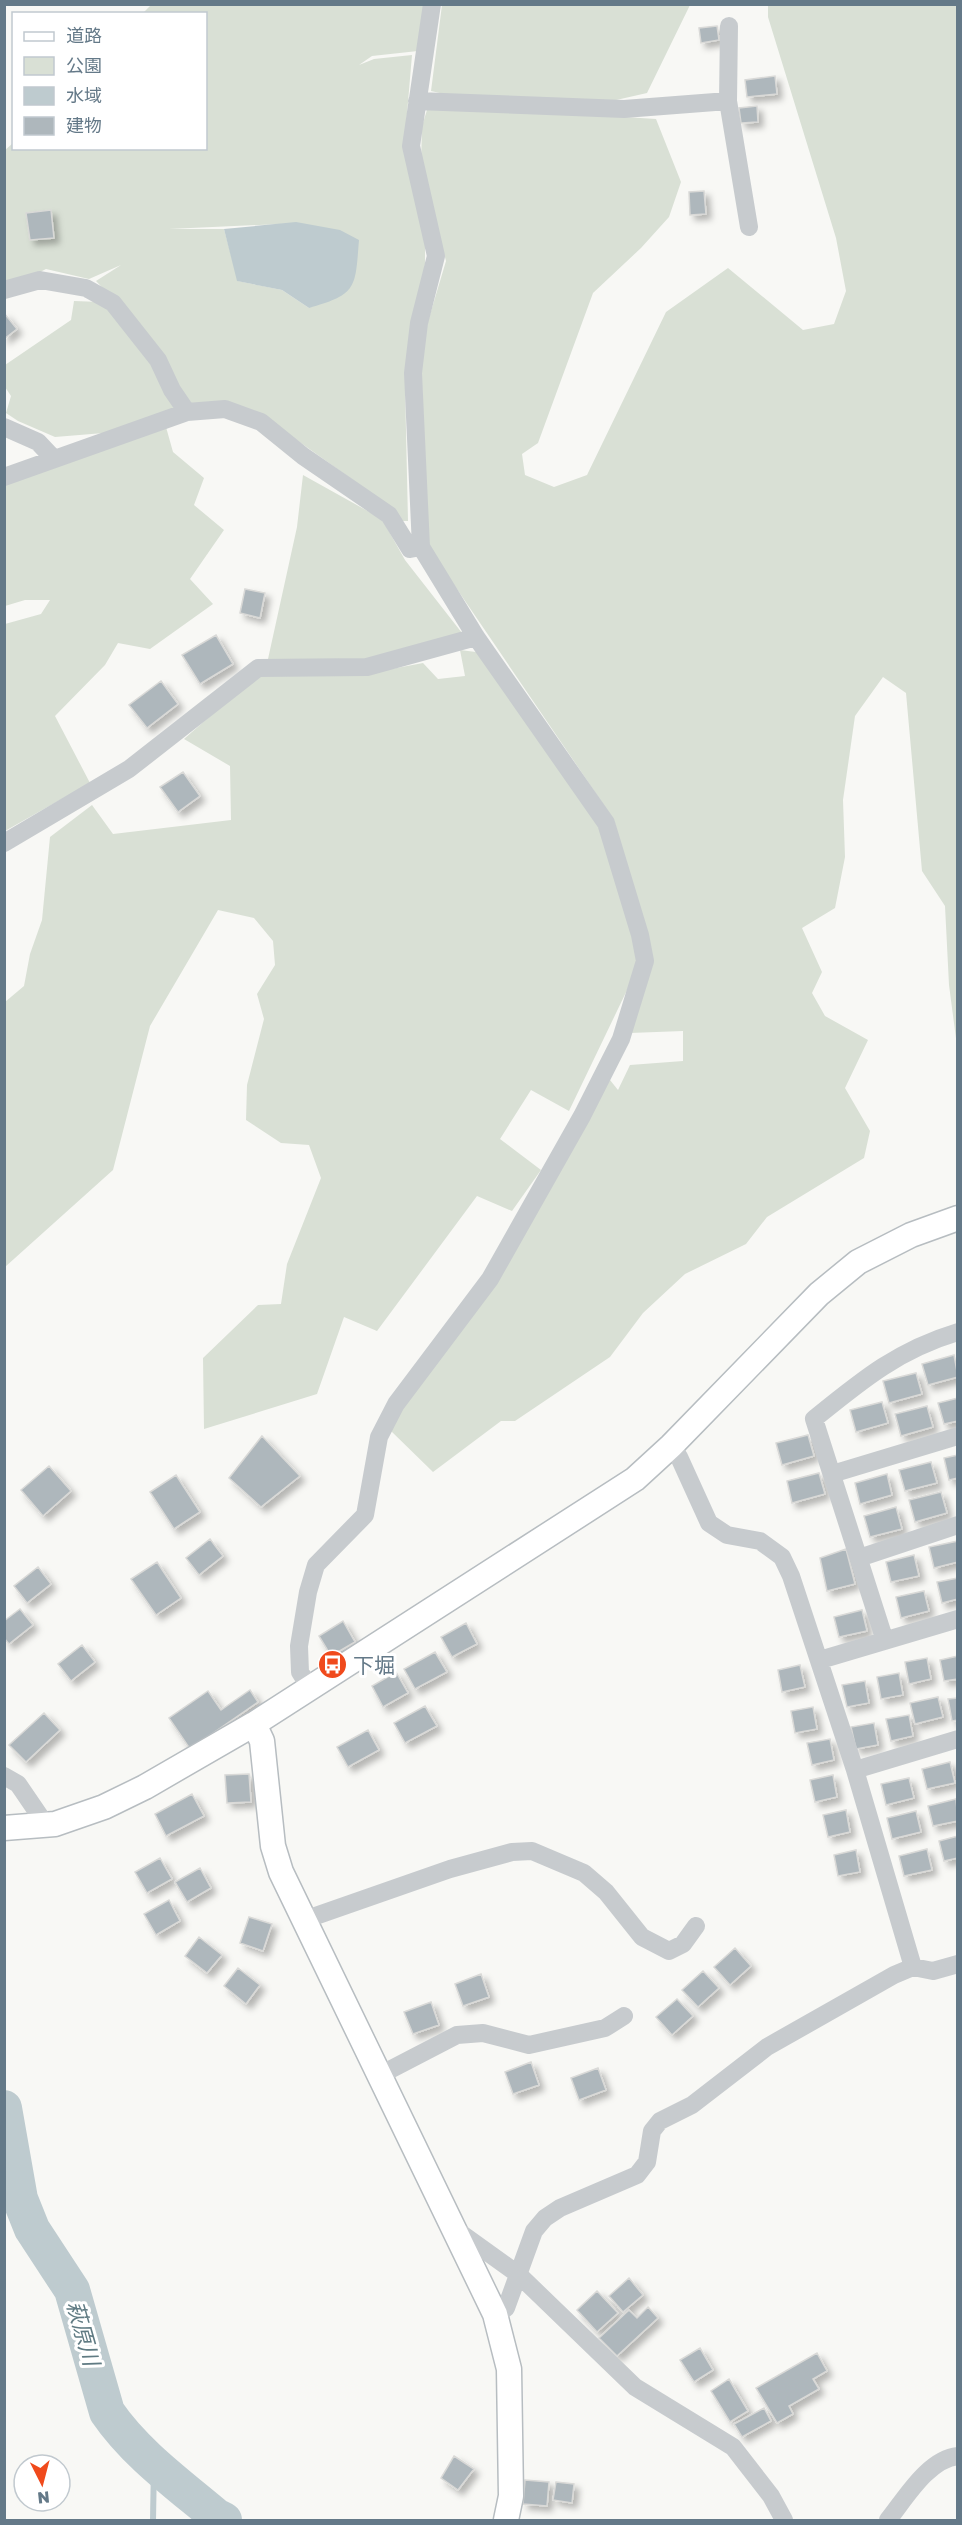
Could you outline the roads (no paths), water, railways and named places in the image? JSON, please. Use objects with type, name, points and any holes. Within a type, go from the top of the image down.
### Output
[{"type":"street","points":[[310,1688],[300,1672],[299,1646],[308,1592],[316,1565],[365,1515],[379,1437],[396,1404],[490,1279],[582,1116],[621,1039],[645,961],[640,935],[606,823],[476,637],[421,547],[413,373],[419,323],[436,256],[411,146],[432,4]]},
{"type":"street","points":[[729,26],[728,101],[749,227]]},
{"type":"street","points":[[417,100],[624,109],[728,101]]},
{"type":"street","points":[[4,290],[40,280],[86,288],[113,303],[158,360],[172,390],[187,412]]},
{"type":"street","points":[[4,477],[187,412],[225,409],[261,422],[303,456],[389,515],[410,549],[421,547]]},
{"type":"street","points":[[4,427],[38,442],[54,459]]},
{"type":"street","points":[[4,843],[129,769],[258,668],[367,667],[476,637]]},
{"type":"street","points":[[4,1828],[55,1824],[104,1807],[145,1787],[254,1724],[635,1479],[671,1446],[819,1294],[858,1262],[911,1235],[957,1218]]},
{"type":"street","points":[[885,1641],[814,1419],[868,1375],[924,1342],[957,1332]]},
{"type":"street","points":[[832,1474],[957,1436]]},
{"type":"street","points":[[671,1446],[680,1457],[709,1523],[727,1535],[760,1541],[782,1557],[791,1576],[855,1770],[913,1967]]},
{"type":"street","points":[[859,1558],[957,1525]]},
{"type":"street","points":[[820,1660],[957,1619]]},
{"type":"street","points":[[254,1724],[262,1742],[273,1846],[281,1872],[495,2314],[509,2369],[511,2496],[506,2520]]},
{"type":"street","points":[[855,1770],[957,1740]]},
{"type":"street","points":[[4,1776],[18,1784],[46,1825]]},
{"type":"street","points":[[304,1920],[450,1869],[512,1852],[532,1851],[584,1873],[606,1892],[642,1937],[669,1951],[683,1944],[696,1926]]},
{"type":"street","points":[[495,2314],[506,2308],[534,2231],[545,2218],[560,2208],[637,2175],[647,2162],[652,2131],[660,2121],[692,2105],[767,2047],[894,1975],[913,1967],[933,1971],[957,1964]]},
{"type":"street","points":[[378,2076],[456,2035],[483,2033],[529,2045],[605,2028],[624,2016]]},
{"type":"street","points":[[453,2228],[519,2276],[635,2387],[733,2447],[771,2496],[784,2520]]},
{"type":"street","points":[[888,2520],[926,2473],[949,2457],[957,2457]]},
{"type":"water","points":[[296,222],[340,230],[359,240],[356,269],[351,287],[337,298],[309,308],[282,290],[237,281],[224,229]]},
{"type":"waterway","name":"萩原川","points":[[4,2108],[20,2199],[32,2229],[72,2290],[107,2412],[130,2441],[172,2480],[224,2520]]},
{"type":"waterway","points":[[153,2520],[154,2464]]},
{"type":"place","name":"下堀","points":[[332,1665]]}]
